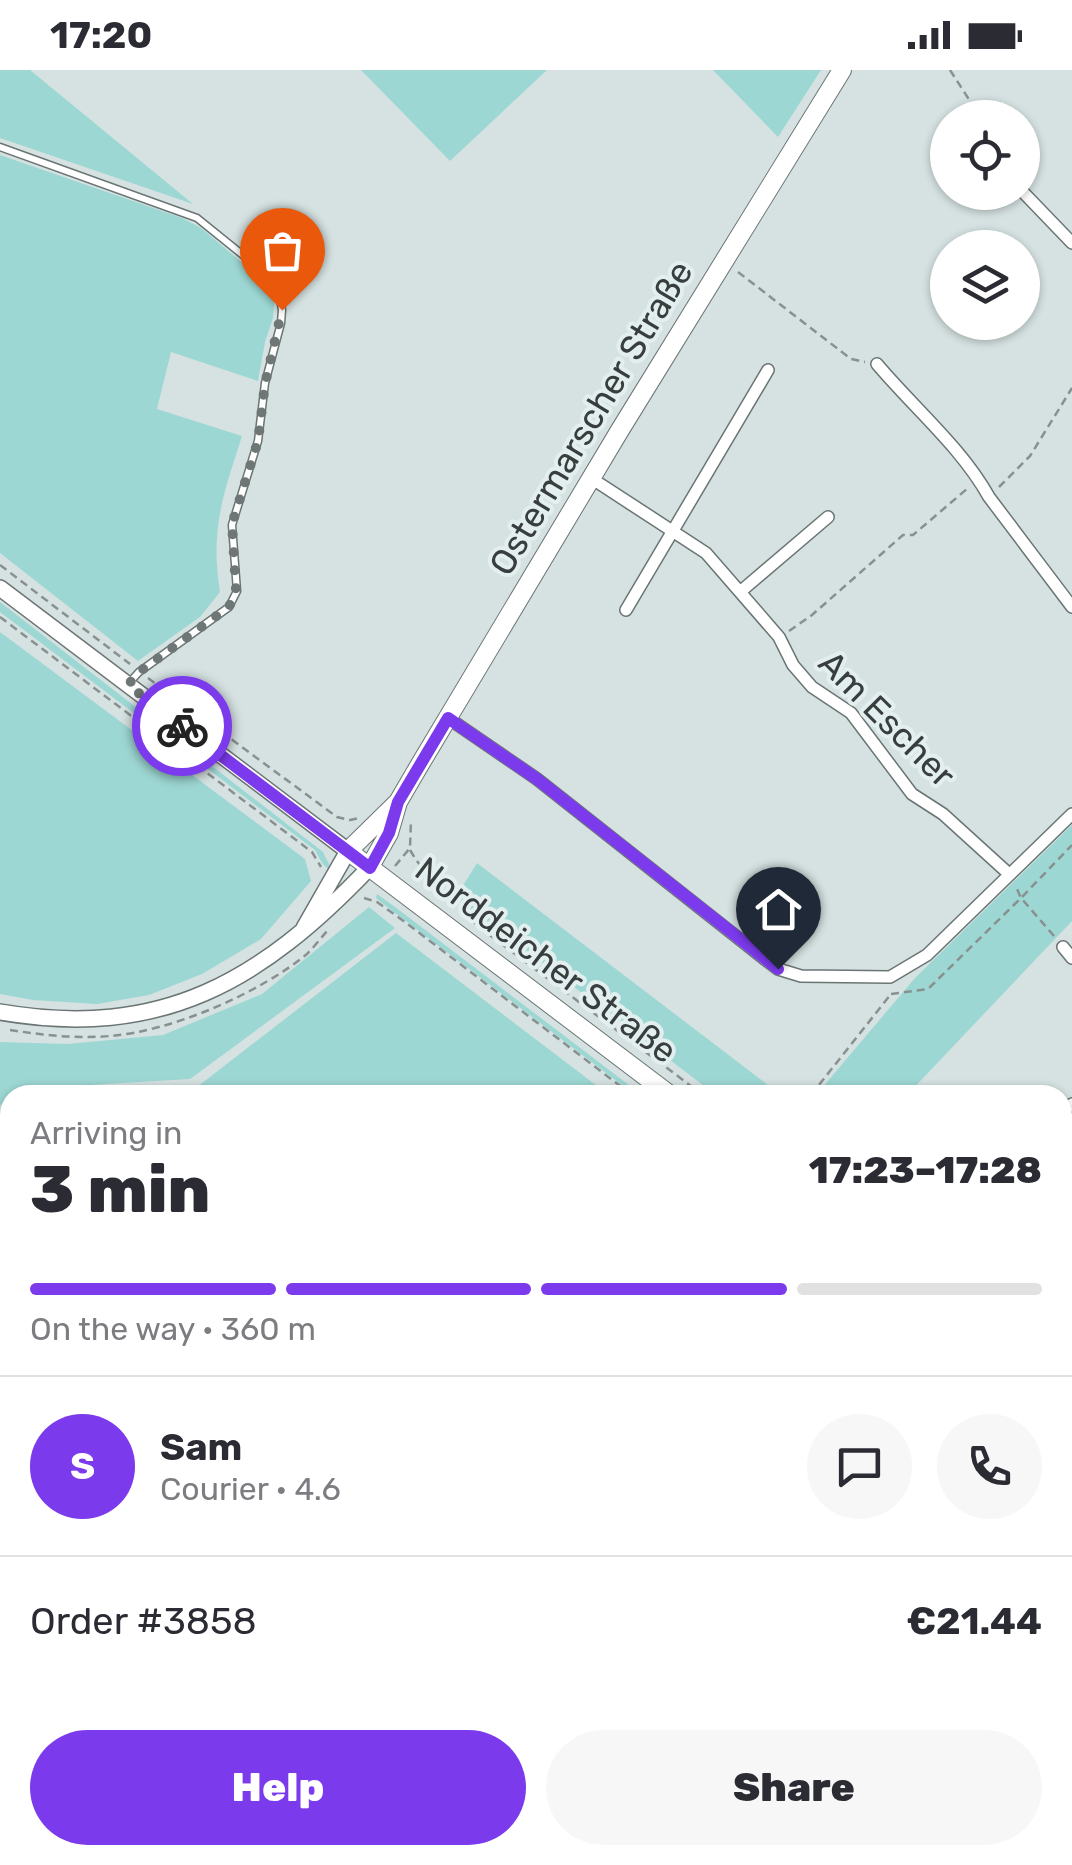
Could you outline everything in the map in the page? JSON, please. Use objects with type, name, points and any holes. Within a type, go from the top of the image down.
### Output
[{"type":"main road","name":"Ostermarscher Straße","points":[[370,868],[389,833],[398,802],[842,70]]},
{"type":"main road","name":"Ostermarscher Straße","points":[[348,852],[398,802]]},
{"type":"main road","name":"Norddeicher Straße","points":[[348,852],[657,1085]]},
{"type":"street","points":[[1040,209],[1072,242]]},
{"type":"street","points":[[877,364],[979,479],[1072,608]]},
{"type":"street","points":[[626,610],[768,370]]},
{"type":"street","name":"Am Escher","points":[[592,478],[706,553],[779,638],[793,665],[812,686],[851,714],[912,794],[943,814],[1009,874]]},
{"type":"street","points":[[740,592],[828,517]]},
{"type":"street","name":"Norddeicher Straße","points":[[0,588],[348,852]]},
{"type":"street","points":[[448,718],[537,779],[778,969],[801,976],[890,977],[927,955],[1072,814]]},
{"type":"street","points":[[304,928],[348,852]]},
{"type":"street","points":[[0,1012],[81,1020],[170,1008],[230,983],[259,965],[338,900],[370,868]]},
{"type":"street","points":[[1063,947],[1072,958]]},
{"type":"lane","points":[[0,147],[197,218],[254,264],[278,292],[282,310],[265,384],[258,441],[232,524],[236,590],[229,607],[139,672],[128,685]]},
{"type":"path","points":[[950,70],[969,100]]},
{"type":"path","points":[[733,268],[851,359],[877,364]]},
{"type":"path","points":[[989,497],[1030,456],[1072,388]]},
{"type":"path","points":[[779,638],[812,615],[903,535],[913,535],[959,496]]},
{"type":"path","points":[[0,564],[337,817],[364,817],[376,823]]},
{"type":"path","points":[[0,617],[312,852],[319,866],[332,876]]},
{"type":"path","points":[[819,1085],[891,994],[928,990],[1072,845]]},
{"type":"path","name":"Norddeicher Straße","points":[[410,848],[431,881],[468,918],[689,1085]]},
{"type":"path","points":[[360,897],[368,898],[405,922],[619,1085]]},
{"type":"path","points":[[1022,898],[1049,930]]},
{"type":"shaded area","points":[[0,70],[30,70],[193,204],[0,138]]},
{"type":"shaded area","points":[[361,70],[547,70],[450,161]]},
{"type":"shaded area","points":[[713,70],[821,70],[778,137]]},
{"type":"shaded area","points":[[0,155],[201,228],[265,282],[274,301],[258,381],[171,352],[157,409],[242,436],[218,530],[220,592],[200,617],[138,661],[0,553]]},
{"type":"shaded area","points":[[0,602],[323,852],[328,869],[315,850],[0,612]]},
{"type":"shaded area","points":[[0,632],[305,859],[311,881],[261,939],[202,974],[149,995],[97,1004],[0,994]]},
{"type":"shaded area","points":[[1072,825],[1072,921],[916,1085],[824,1085],[915,978]]},
{"type":"shaded area","points":[[477,863],[768,1085],[703,1085],[456,897]]},
{"type":"shaded area","points":[[377,894],[629,1085],[622,1085],[376,898]]},
{"type":"shaded area","points":[[369,907],[395,928],[190,1079],[0,1085],[0,1042],[68,1044],[163,1035],[262,994]]},
{"type":"shaded area","points":[[396,933],[596,1085],[200,1085]]},
{"type":"way so far","points":[[182,726],[128,685],[139,672],[229,607],[236,590],[232,524],[258,441],[265,384],[282,310]]},
{"type":"route","points":[[182,726],[370,868],[389,833],[398,802],[448,718],[537,779],[778,969]]}]
